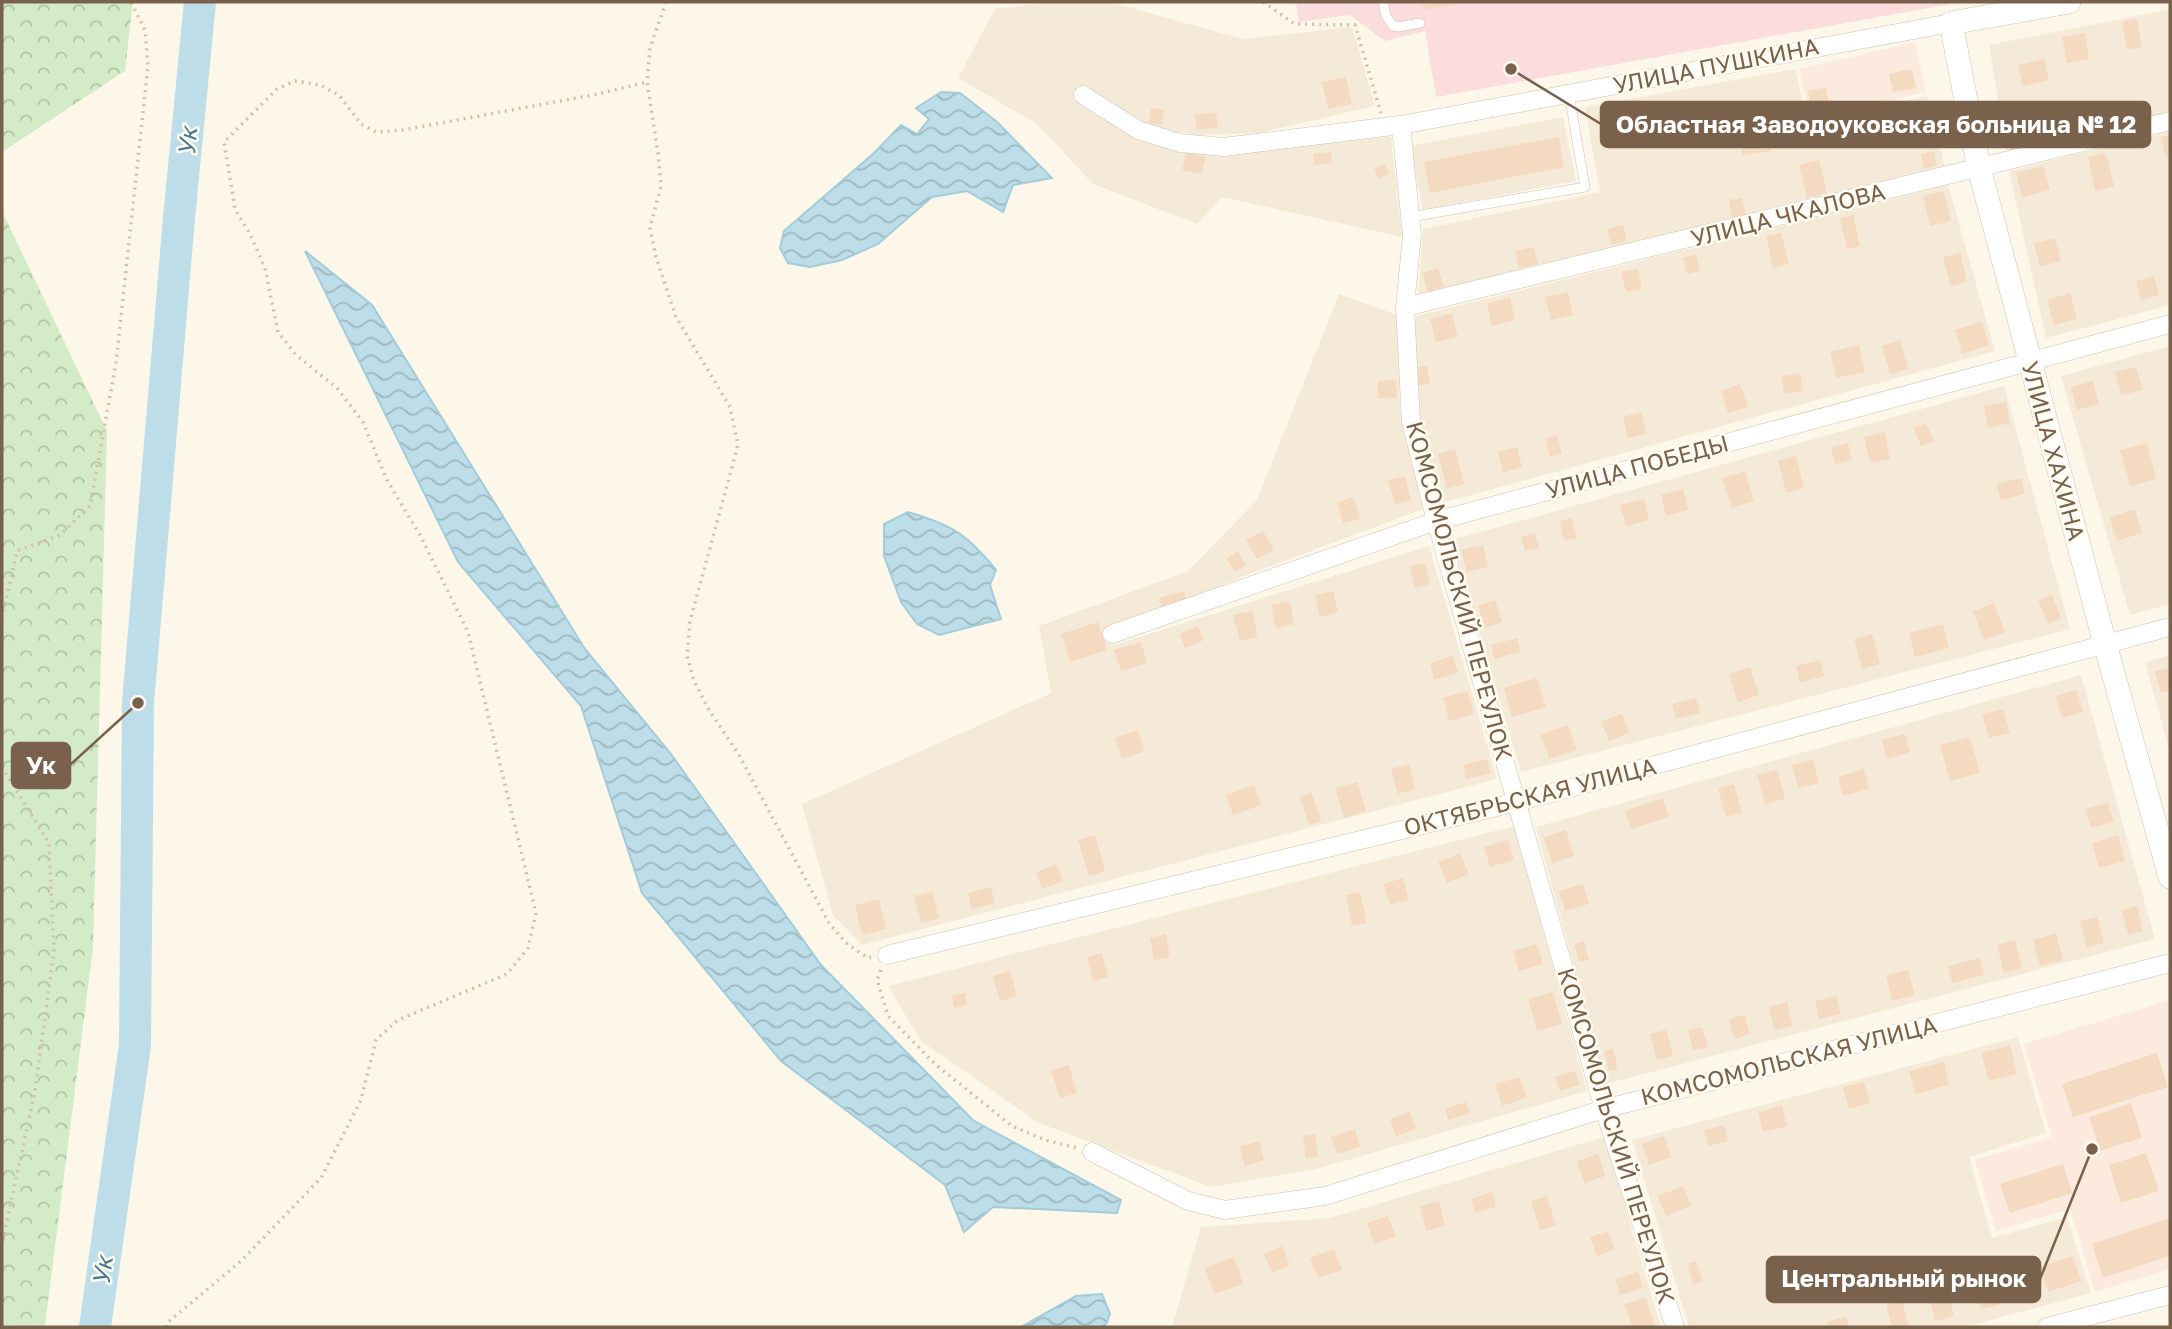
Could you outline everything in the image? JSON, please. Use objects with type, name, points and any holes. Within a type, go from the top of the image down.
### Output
[{"type":"street","name":"УЛИЦА ПУШКИНА","points":[[1083,95],[1138,130],[1180,143],[1224,147],[1393,127],[1951,23],[2010,7],[2069,2]]},
{"type":"street","name":"УЛИЦА ХАХИНА","points":[[1951,23],[1979,168],[2105,644],[2170,877]]},
{"type":"street","name":"УЛИЦА ЧКАЛОВА","points":[[1405,307],[2170,121]]},
{"type":"street","name":"КОМСОМОЛЬСКИЙ ПЕРЕУЛОК","points":[[1393,127],[1412,235],[1405,307],[1411,422],[1436,521],[1604,1109],[1675,1327]]},
{"type":"street","name":"УЛИЦА ПОБЕДЫ","points":[[1112,635],[1436,521],[2170,324]]},
{"type":"street","name":"ОКТЯБРЬСКАЯ УЛИЦА","points":[[887,955],[1517,802],[2170,627]]},
{"type":"street","name":"КОМСОМОЛЬСКАЯ УЛИЦА","points":[[1092,1152],[1188,1201],[1225,1210],[1325,1196],[1604,1109],[2170,963]]},
{"type":"street","points":[[2047,1327],[2170,1295]]},
{"type":"lane","points":[[1383,2],[1386,16],[1392,26],[1420,23]]},
{"type":"lane","points":[[1410,218],[1585,187],[1569,94]]},
{"type":"path","points":[[2,618],[17,551],[60,535],[90,506],[116,363],[148,66],[145,30],[131,2]]},
{"type":"path","points":[[666,2],[650,48],[647,82],[659,153],[661,186],[650,228],[656,257],[676,317],[730,407],[738,445],[696,597],[687,656],[694,681],[709,710],[739,755],[829,923],[846,943],[868,958],[887,955]]},
{"type":"path","points":[[1263,2],[1295,24],[1355,24],[1393,127]]},
{"type":"path","points":[[166,1327],[166,1324],[241,1261],[321,1178],[361,1100],[376,1040],[398,1020],[507,974],[528,948],[536,914],[468,632],[421,537],[387,480],[363,422],[337,388],[296,355],[278,332],[265,268],[235,209],[224,142],[277,89],[295,81],[320,85],[339,95],[361,124],[376,132],[403,130],[572,99],[647,82]]},
{"type":"path","points":[[2,767],[49,843],[54,951],[35,1091],[2,1244]]},
{"type":"path","points":[[887,955],[877,980],[888,1016],[935,1064],[1012,1126],[1045,1140],[1092,1152]]},
{"type":"shaded area","points":[[1052,2],[1110,2],[1243,39],[1352,27],[1375,106],[1259,133],[1198,135],[1145,127],[1082,87],[1074,99],[1139,136],[1211,154],[1391,137],[1402,237],[1222,197],[1197,224],[1093,184],[1037,124],[958,78],[995,9]]},
{"type":"shaded area","points":[[1296,2],[1962,2],[1436,97],[1425,31],[1385,41],[1350,15],[1299,22]]},
{"type":"shaded area","points":[[2170,9],[2170,114],[2007,155],[1989,45]]},
{"type":"shaded area","points":[[1915,42],[1926,92],[1810,119],[1799,69]]},
{"type":"shaded area","points":[[1795,69],[1808,124],[1927,96],[1945,167],[1418,298],[1423,229],[1600,192],[1585,107]]},
{"type":"shaded area","points":[[1563,117],[1576,181],[1423,210],[1410,146]]},
{"type":"shaded area","points":[[2170,131],[2170,305],[2046,338],[2009,171]]},
{"type":"shaded area","points":[[1948,185],[1995,351],[1442,503],[1417,416],[1411,365],[1416,316]]},
{"type":"shaded area","points":[[1339,294],[1397,315],[1400,408],[1423,509],[1228,582],[1190,604],[1106,634],[1111,646],[1429,546],[1497,779],[862,945],[833,915],[802,804],[1051,693],[1039,626],[1188,571],[1257,500]]},
{"type":"shaded area","points":[[2170,346],[2170,604],[2130,615],[2061,376]]},
{"type":"shaded area","points":[[2004,386],[2070,629],[1521,772],[1452,540]]},
{"type":"shaded area","points":[[2170,655],[2170,753],[2145,662]]},
{"type":"shaded area","points":[[2081,675],[2155,939],[1606,1084],[1536,827]]},
{"type":"shaded area","points":[[1514,826],[1587,1091],[1316,1169],[1211,1187],[1039,1123],[921,1041],[888,986]]},
{"type":"shaded area","points":[[2170,1000],[2170,1269],[2095,1292],[2070,1209],[1996,1231],[1975,1160],[2052,1137],[2024,1044]]},
{"type":"shaded area","points":[[2018,1037],[2046,1133],[1969,1157],[1992,1238],[2067,1217],[2091,1293],[1965,1327],[1689,1327],[1632,1140]]},
{"type":"shaded area","points":[[1604,1137],[1661,1327],[1172,1327],[1201,1227],[1330,1218]]},
{"type":"green space","points":[[2,2],[133,2],[125,71],[2,152]]},
{"type":"green space","points":[[2,211],[107,431],[93,948],[45,1326],[2,1325]]},
{"type":"water","points":[[941,92],[960,93],[997,122],[1052,178],[1013,185],[1003,212],[967,191],[932,197],[878,244],[842,260],[810,267],[788,263],[780,248],[784,231],[874,153],[901,125],[917,134],[929,119],[916,108]]},
{"type":"water","points":[[305,251],[372,305],[585,649],[671,754],[821,965],[974,1121],[1121,1200],[1117,1213],[993,1207],[964,1232],[945,1185],[781,1061],[642,893],[581,706],[458,562]]},
{"type":"water","points":[[908,512],[958,532],[986,558],[996,570],[990,585],[1001,619],[939,635],[917,624],[901,602],[884,556],[884,524]]},
{"type":"water","points":[[1102,1294],[1110,1314],[1106,1324],[1101,1327],[1021,1327],[1076,1296]]},
{"type":"building","points":[[1422,2],[1463,2],[1464,3],[1424,10]]},
{"type":"building","points":[[2137,19],[2142,47],[2127,50],[2122,22]]},
{"type":"building","points":[[2085,33],[2089,59],[2067,63],[2062,37]]},
{"type":"building","points":[[2044,59],[2049,80],[2023,86],[2018,65]]},
{"type":"building","points":[[1912,69],[1916,88],[1893,92],[1889,74]]},
{"type":"building","points":[[1346,77],[1352,104],[1328,109],[1322,82]]},
{"type":"building","points":[[1826,87],[1829,104],[1811,107],[1808,91]]},
{"type":"building","points":[[1151,108],[1164,110],[1162,125],[1149,123]]},
{"type":"building","points":[[1216,113],[1218,127],[1197,130],[1195,115]]},
{"type":"building","points":[[2026,121],[2032,146],[2011,152],[2004,126]]},
{"type":"building","points":[[2170,135],[2170,158],[2166,159],[2161,137]]},
{"type":"building","points":[[1768,136],[1771,151],[1742,155],[1740,141]]},
{"type":"building","points":[[1559,137],[1564,167],[1430,193],[1424,162]]},
{"type":"building","points":[[1934,151],[1937,166],[1924,169],[1921,154]]},
{"type":"building","points":[[1186,152],[1206,157],[1201,174],[1182,170]]},
{"type":"building","points":[[1331,152],[1332,163],[1314,165],[1313,154]]},
{"type":"building","points":[[2106,153],[2114,186],[2095,191],[2088,157]]},
{"type":"building","points":[[1819,160],[1827,193],[1807,198],[1799,165]]},
{"type":"building","points":[[1385,164],[1389,174],[1378,179],[1374,169]]},
{"type":"building","points":[[2044,166],[2050,190],[2022,197],[2016,173]]},
{"type":"building","points":[[1944,191],[1951,221],[1930,226],[1923,196]]},
{"type":"building","points":[[1742,198],[1746,215],[1732,218],[1729,200]]},
{"type":"building","points":[[1853,215],[1860,246],[1847,249],[1840,218]]},
{"type":"building","points":[[1623,225],[1627,241],[1611,245],[1607,229]]},
{"type":"building","points":[[1781,233],[1789,264],[1773,268],[1766,236]]},
{"type":"building","points":[[2055,238],[2061,261],[2040,267],[2034,243]]},
{"type":"building","points":[[1534,247],[1538,264],[1519,268],[1515,251]]},
{"type":"building","points":[[1960,253],[1967,282],[1951,286],[1943,257]]},
{"type":"building","points":[[1696,254],[1700,271],[1687,274],[1683,258]]},
{"type":"building","points":[[1438,268],[1444,287],[1428,292],[1422,273]]},
{"type":"building","points":[[1638,269],[1642,289],[1626,292],[1621,272]]},
{"type":"building","points":[[2154,276],[2159,295],[2141,300],[2136,281]]},
{"type":"building","points":[[1568,292],[1573,315],[1551,320],[1545,297]]},
{"type":"building","points":[[2070,293],[2077,319],[2054,325],[2047,300]]},
{"type":"building","points":[[1510,298],[1515,320],[1492,326],[1487,303]]},
{"type":"building","points":[[1452,313],[1458,337],[1436,342],[1430,319]]},
{"type":"building","points":[[1982,322],[1989,345],[1962,354],[1955,330]]},
{"type":"building","points":[[1900,340],[1908,369],[1890,374],[1882,346]]},
{"type":"building","points":[[1859,345],[1865,372],[1836,378],[1830,352]]},
{"type":"building","points":[[1427,365],[1430,384],[1417,386],[1413,368]]},
{"type":"building","points":[[2136,367],[2143,390],[2121,395],[2115,372]]},
{"type":"building","points":[[1800,373],[1803,391],[1784,394],[1781,376]]},
{"type":"building","points":[[1396,380],[1397,398],[1378,398],[1378,381]]},
{"type":"building","points":[[2093,381],[2099,404],[2077,410],[2071,387]]},
{"type":"building","points":[[1740,384],[1748,407],[1728,413],[1721,391]]},
{"type":"building","points":[[2006,402],[2010,423],[1988,428],[1984,406]]},
{"type":"building","points":[[1641,412],[1646,434],[1628,438],[1623,417]]},
{"type":"building","points":[[1926,423],[1934,441],[1921,446],[1914,428]]},
{"type":"building","points":[[1885,432],[1890,459],[1870,463],[1864,437]]},
{"type":"building","points":[[1557,435],[1562,454],[1550,457],[1545,438]]},
{"type":"building","points":[[1848,443],[1852,460],[1835,464],[1831,447]]},
{"type":"building","points":[[2147,443],[2156,479],[2130,486],[2120,450]]},
{"type":"building","points":[[1517,447],[1522,467],[1503,473],[1498,452]]},
{"type":"building","points":[[1455,449],[1464,484],[1447,489],[1438,454]]},
{"type":"building","points":[[1796,456],[1804,488],[1786,493],[1778,461]]},
{"type":"building","points":[[1745,471],[1754,501],[1732,508],[1722,478]]},
{"type":"building","points":[[1405,476],[1411,500],[1395,504],[1388,480]]},
{"type":"building","points":[[2021,478],[2025,494],[2001,500],[1996,484]]},
{"type":"building","points":[[1683,489],[1688,510],[1666,516],[1661,495]]},
{"type":"building","points":[[1354,497],[1360,519],[1343,523],[1337,502]]},
{"type":"building","points":[[1644,499],[1649,520],[1626,526],[1620,505]]},
{"type":"building","points":[[2135,509],[2142,533],[2117,541],[2110,517]]},
{"type":"building","points":[[1572,518],[1577,538],[1564,540],[1560,521]]},
{"type":"building","points":[[1263,531],[1274,550],[1257,559],[1246,540]]},
{"type":"building","points":[[1535,533],[1539,548],[1525,551],[1521,537]]},
{"type":"building","points":[[1483,545],[1488,567],[1467,572],[1461,550]]},
{"type":"building","points":[[1238,551],[1246,565],[1235,572],[1226,559]]},
{"type":"building","points":[[1425,563],[1430,584],[1415,588],[1410,566]]},
{"type":"building","points":[[1184,591],[1187,603],[1162,610],[1159,598]]},
{"type":"building","points":[[1333,591],[1338,612],[1320,617],[1315,595]]},
{"type":"building","points":[[2052,595],[2061,618],[2048,624],[2038,601]]},
{"type":"building","points":[[1495,600],[1502,622],[1485,628],[1478,606]]},
{"type":"building","points":[[1290,601],[1294,624],[1276,628],[1271,605]]},
{"type":"building","points":[[1994,603],[2005,632],[1984,640],[1973,611]]},
{"type":"building","points":[[1252,611],[1258,637],[1240,641],[1233,615]]},
{"type":"building","points":[[1098,622],[1107,650],[1070,662],[1061,634]]},
{"type":"building","points":[[1943,624],[1949,648],[1915,657],[1909,633]]},
{"type":"building","points":[[1198,626],[1204,640],[1185,648],[1180,634]]},
{"type":"building","points":[[1872,634],[1880,664],[1862,669],[1854,639]]},
{"type":"building","points":[[1517,638],[1521,652],[1494,659],[1491,645]]},
{"type":"building","points":[[1141,642],[1147,663],[1121,671],[1114,650]]},
{"type":"building","points":[[1453,656],[1458,673],[1434,680],[1430,663]]},
{"type":"building","points":[[1820,660],[1824,676],[1800,683],[1796,666]]},
{"type":"building","points":[[1750,667],[1759,695],[1738,702],[1729,674]]},
{"type":"building","points":[[2168,668],[2170,691],[2161,693],[2155,671]]},
{"type":"building","points":[[1537,678],[1546,707],[1512,717],[1504,688]]},
{"type":"building","points":[[2077,690],[2083,712],[2062,718],[2055,696]]},
{"type":"building","points":[[1467,691],[1474,714],[1449,721],[1443,698]]},
{"type":"building","points":[[1696,698],[1700,713],[1676,719],[1672,704]]},
{"type":"building","points":[[2003,709],[2010,733],[1989,738],[1982,714]]},
{"type":"building","points":[[1622,714],[1629,733],[1609,741],[1601,721]]},
{"type":"building","points":[[1568,725],[1577,750],[1549,759],[1541,735]]},
{"type":"building","points":[[1138,730],[1145,751],[1122,759],[1115,738]]},
{"type":"building","points":[[1905,734],[1910,752],[1887,759],[1882,740]]},
{"type":"building","points":[[1970,737],[1980,773],[1950,781],[1940,745]]},
{"type":"building","points":[[1487,759],[1491,773],[1466,779],[1463,765]]},
{"type":"building","points":[[1813,760],[1819,783],[1798,788],[1792,765]]},
{"type":"building","points":[[1409,764],[1415,789],[1398,794],[1391,769]]},
{"type":"building","points":[[1864,769],[1869,789],[1843,796],[1838,777]]},
{"type":"building","points":[[1777,770],[1785,799],[1765,804],[1757,775]]},
{"type":"building","points":[[1357,782],[1366,811],[1344,818],[1335,788]]},
{"type":"building","points":[[1734,784],[1742,813],[1726,817],[1718,788]]},
{"type":"building","points":[[1254,785],[1261,805],[1233,815],[1226,795]]},
{"type":"building","points":[[1312,793],[1321,821],[1309,825],[1300,797]]},
{"type":"building","points":[[1663,798],[1669,817],[1631,829],[1625,811]]},
{"type":"building","points":[[2108,803],[2114,822],[2091,828],[2085,809]]},
{"type":"building","points":[[1566,830],[1574,856],[1552,863],[1544,837]]},
{"type":"building","points":[[1095,835],[1105,871],[1089,876],[1078,840]]},
{"type":"building","points":[[2118,835],[2125,861],[2099,868],[2092,843]]},
{"type":"building","points":[[1508,840],[1514,860],[1490,867],[1484,847]]},
{"type":"building","points":[[1460,853],[1469,874],[1447,883],[1438,862]]},
{"type":"building","points":[[1057,864],[1063,881],[1042,889],[1036,872]]},
{"type":"building","points":[[1403,878],[1409,900],[1390,905],[1384,884]]},
{"type":"building","points":[[1583,884],[1589,904],[1565,911],[1559,891]]},
{"type":"building","points":[[991,887],[995,903],[972,909],[968,893]]},
{"type":"building","points":[[932,892],[939,918],[921,923],[914,896]]},
{"type":"building","points":[[1360,892],[1367,923],[1352,926],[1346,895]]},
{"type":"building","points":[[879,899],[886,929],[862,935],[855,905]]},
{"type":"building","points":[[2137,906],[2143,931],[2128,935],[2122,910]]},
{"type":"building","points":[[2097,917],[2104,943],[2087,948],[2080,921]]},
{"type":"building","points":[[2056,933],[2063,960],[2040,966],[2033,940]]},
{"type":"building","points":[[1166,934],[1170,957],[1154,960],[1150,938]]},
{"type":"building","points":[[2015,940],[2022,968],[2004,973],[1997,945]]},
{"type":"building","points":[[1584,941],[1589,960],[1579,962],[1574,944]]},
{"type":"building","points":[[1537,944],[1543,964],[1519,971],[1513,951]]},
{"type":"building","points":[[1102,953],[1108,977],[1093,981],[1087,957]]},
{"type":"building","points":[[1980,958],[1984,975],[1952,983],[1948,966]]},
{"type":"building","points":[[1908,970],[1915,995],[1892,1001],[1886,975]]},
{"type":"building","points":[[1010,971],[1017,996],[1000,1001],[993,976]]},
{"type":"building","points":[[1553,992],[1562,1024],[1537,1031],[1528,999]]},
{"type":"building","points":[[965,993],[967,1005],[954,1008],[952,996]]},
{"type":"building","points":[[1836,996],[1841,1014],[1819,1019],[1815,1001]]},
{"type":"building","points":[[1787,1002],[1793,1026],[1775,1030],[1769,1007]]},
{"type":"building","points":[[1745,1015],[1750,1034],[1734,1039],[1729,1019]]},
{"type":"building","points":[[1702,1027],[1708,1047],[1693,1050],[1688,1030]]},
{"type":"building","points":[[1666,1030],[1673,1056],[1657,1060],[1650,1034]]},
{"type":"building","points":[[2010,1045],[2017,1074],[1989,1081],[1981,1053]]},
{"type":"building","points":[[1613,1048],[1618,1069],[1609,1071],[1604,1051]]},
{"type":"building","points":[[2157,1053],[2168,1087],[2073,1117],[2062,1084]]},
{"type":"building","points":[[1944,1062],[1949,1085],[1915,1094],[1909,1071]]},
{"type":"building","points":[[1069,1065],[1077,1093],[1060,1098],[1051,1070]]},
{"type":"building","points":[[1575,1071],[1579,1085],[1560,1091],[1555,1077]]},
{"type":"building","points":[[1520,1077],[1527,1098],[1502,1106],[1495,1084]]},
{"type":"building","points":[[1864,1082],[1870,1103],[1849,1109],[1843,1087]]},
{"type":"building","points":[[1466,1102],[1470,1113],[1448,1120],[1445,1109]]},
{"type":"building","points":[[2131,1103],[2142,1138],[2100,1151],[2089,1117]]},
{"type":"building","points":[[1782,1106],[1787,1126],[1763,1132],[1758,1112]]},
{"type":"building","points":[[1410,1112],[1416,1129],[1396,1136],[1390,1119]]},
{"type":"building","points":[[1724,1125],[1728,1141],[1708,1146],[1704,1130]]},
{"type":"building","points":[[1355,1129],[1360,1147],[1337,1154],[1331,1137]]},
{"type":"building","points":[[1315,1134],[1318,1157],[1306,1158],[1303,1136]]},
{"type":"building","points":[[1664,1136],[1671,1157],[1649,1165],[1642,1144]]},
{"type":"building","points":[[1259,1141],[1264,1160],[1245,1166],[1240,1147]]},
{"type":"building","points":[[2146,1153],[2159,1191],[2121,1203],[2109,1165]]},
{"type":"building","points":[[1598,1154],[1605,1176],[1584,1183],[1577,1161]]},
{"type":"building","points":[[2063,1164],[2072,1193],[2010,1213],[2000,1184]]},
{"type":"building","points":[[1683,1186],[1691,1206],[1666,1216],[1658,1196]]},
{"type":"building","points":[[1492,1192],[1496,1207],[1475,1213],[1471,1199]]},
{"type":"building","points":[[1547,1196],[1556,1225],[1540,1230],[1531,1201]]},
{"type":"building","points":[[1439,1201],[1445,1226],[1426,1231],[1420,1206]]},
{"type":"building","points":[[1388,1216],[1396,1237],[1374,1244],[1367,1223]]},
{"type":"building","points":[[2170,1218],[2170,1256],[2103,1278],[2092,1244]]},
{"type":"building","points":[[1608,1231],[1615,1249],[1597,1256],[1590,1237]]},
{"type":"building","points":[[1282,1246],[1290,1265],[1272,1273],[1264,1254]]},
{"type":"building","points":[[1334,1249],[1342,1270],[1318,1278],[1310,1258]]},
{"type":"building","points":[[2073,1256],[2081,1281],[2048,1292],[2040,1267]]},
{"type":"building","points":[[1234,1257],[1243,1284],[1214,1294],[1205,1268]]},
{"type":"building","points":[[1696,1261],[1703,1281],[1693,1284],[1687,1264]]},
{"type":"building","points":[[1638,1272],[1643,1288],[1620,1295],[1615,1279]]},
{"type":"building","points":[[1993,1282],[1999,1305],[1981,1309],[1975,1287]]},
{"type":"building","points":[[1948,1293],[1954,1316],[1935,1321],[1929,1298]]},
{"type":"building","points":[[1646,1298],[1655,1327],[1632,1327],[1625,1304]]},
{"type":"building","points":[[1902,1301],[1909,1327],[1892,1327],[1886,1305]]},
{"type":"building","points":[[1846,1316],[1849,1327],[1828,1327],[1827,1322]]},
{"type":"waterway","name":"Ук","points":[[95,1327],[135,1045],[138,703],[200,2]]},
{"type":"place","name":"Областная Заводоуковская больница № 12","points":[[1511,69]]},
{"type":"place","name":"Ук","points":[[138,703]]},
{"type":"place","name":"Центральный рынок","points":[[2092,1149]]}]
